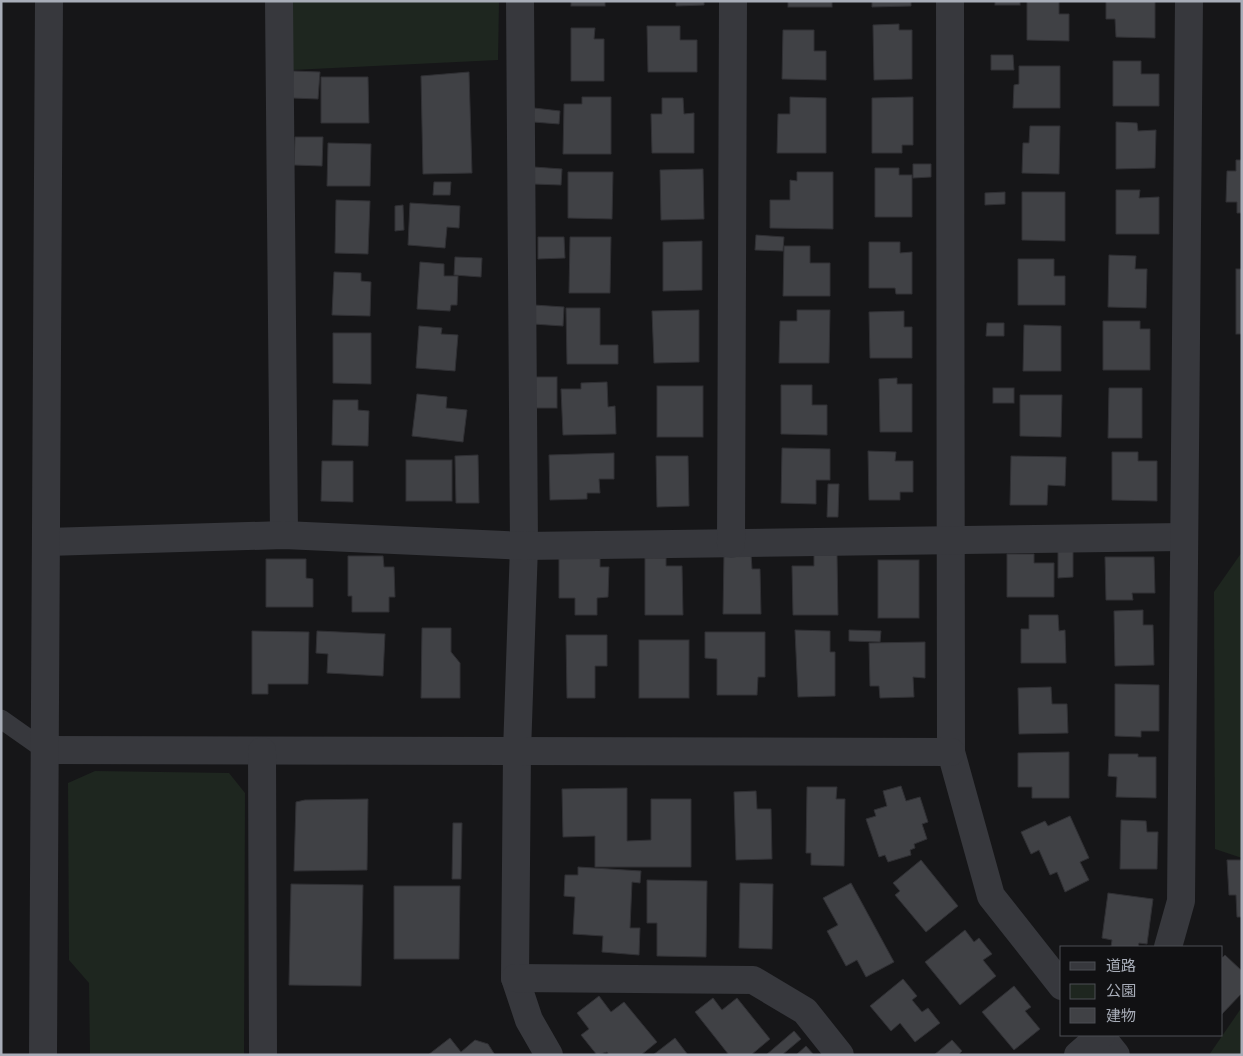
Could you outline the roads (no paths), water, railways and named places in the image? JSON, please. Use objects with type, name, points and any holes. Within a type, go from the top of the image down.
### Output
[{"type":"street","points":[[43,1055],[49,1]]},
{"type":"street","points":[[279,1],[284,535]]},
{"type":"street","points":[[520,1],[524,546],[517,752],[515,978],[529,1020],[548,1055]]},
{"type":"street","points":[[731,544],[733,1]]},
{"type":"street","points":[[950,1],[951,752],[991,896],[1060,983]]},
{"type":"street","points":[[1168,946],[1182,901],[1183,536],[1189,1]]},
{"type":"street","points":[[47,542],[284,535],[524,546],[1183,536]]},
{"type":"street","points":[[45,750],[951,752]]},
{"type":"street","points":[[262,751],[263,1055]]},
{"type":"street","points":[[515,978],[753,980],[805,1011],[840,1055]]},
{"type":"street","points":[[1078,1055],[1099,1036]]},
{"type":"street","points":[[1101,1036],[1116,1055]]},
{"type":"lane","points":[[1,719],[45,750]]}]
